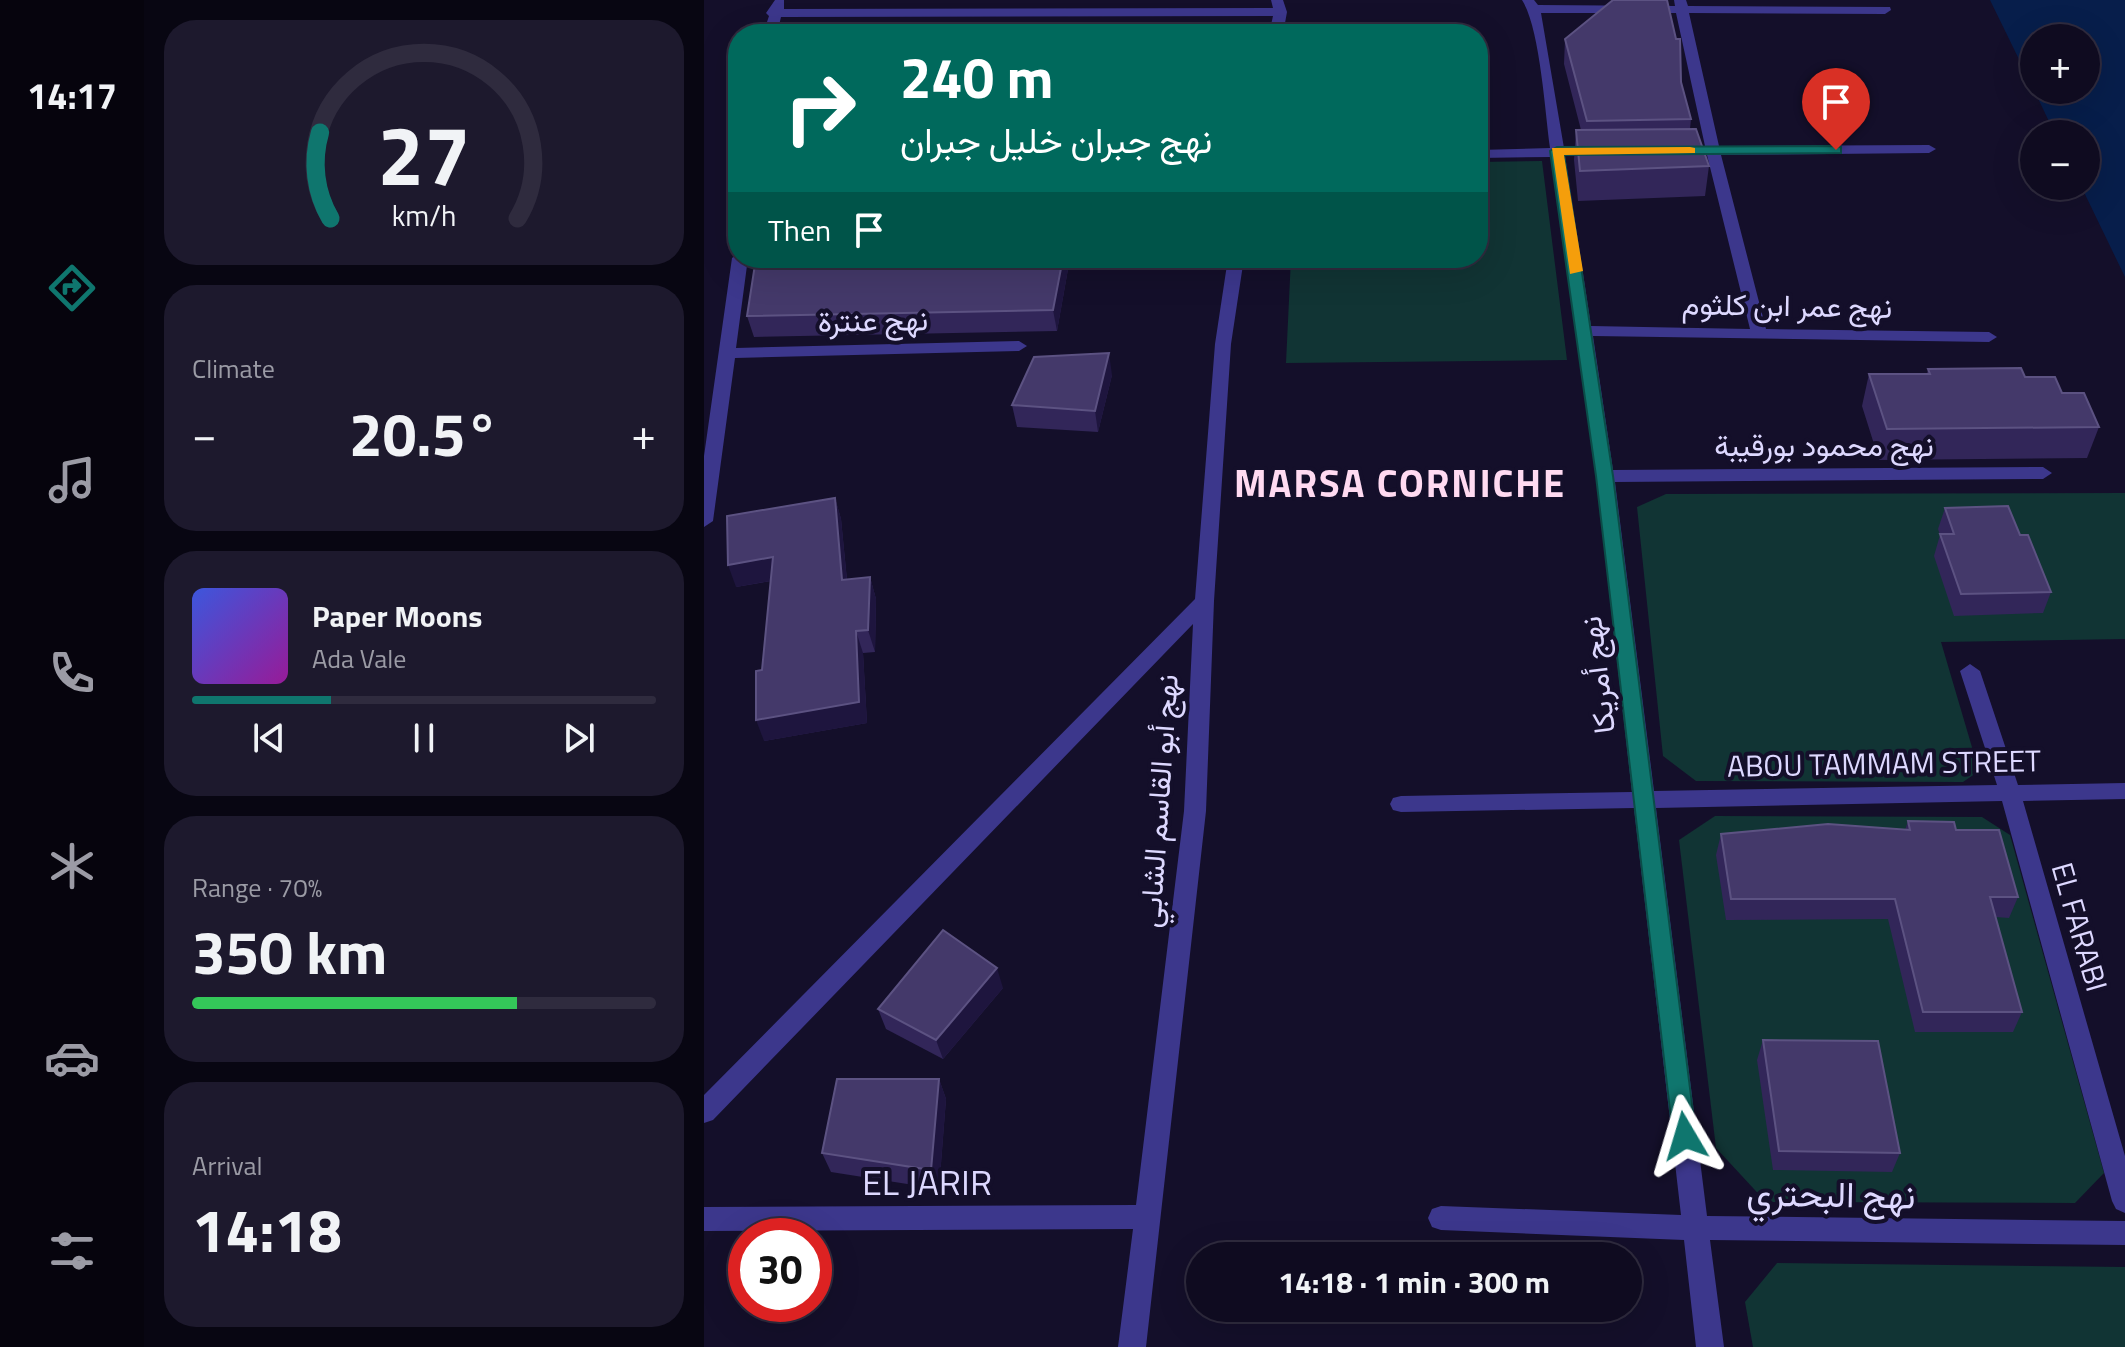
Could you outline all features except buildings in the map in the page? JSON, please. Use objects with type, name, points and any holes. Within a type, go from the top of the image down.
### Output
[{"type":"street","points":[[771,24],[773,13],[781,0]]},
{"type":"street","points":[[1681,4],[1713,151],[1759,333]]},
{"type":"street","points":[[1531,5],[1681,4],[1885,10]]},
{"type":"street","name":"نهج أمريكا","points":[[1531,5],[1557,151],[1605,476],[1710,1347]]},
{"type":"street","points":[[773,13],[1279,6]]},
{"type":"street","points":[[1666,151],[1929,149]]},
{"type":"street","points":[[1488,154],[1619,151]]},
{"type":"street","points":[[704,521],[739,268]]},
{"type":"street","name":"نهج أبو القاسم الشابي","points":[[1132,1347],[1195,811],[1204,601],[1223,344],[1234,268]]},
{"type":"street","name":"نهج عمر ابن كلثوم","points":[[1585,331],[1989,337]]},
{"type":"street","name":"نهج عنترة","points":[[729,353],[1019,346]]},
{"type":"street","name":"نهج محمود بورقيبة","points":[[1605,476],[2043,473]]},
{"type":"street","points":[[704,1112],[1204,601]]},
{"type":"street","name":"EL FARABI","points":[[1970,671],[2010,793],[2125,1201]]},
{"type":"street","name":"ABOU TAMMAM STREET","points":[[1401,804],[1643,797],[2125,791]]},
{"type":"street","name":"EL JARIR","points":[[704,1219],[1149,1217]]},
{"type":"street","name":"نهج البحتري","points":[[1441,1218],[1696,1228],[2125,1233]]},
{"type":"green space","points":[[1258,23],[1260,24],[1144,24]]},
{"type":"green space","points":[[1542,161],[1567,360],[1286,363],[1291,268],[1488,268],[1488,162]]},
{"type":"green space","points":[[2125,493],[2125,639],[1941,642],[1979,771],[1963,782],[1696,781],[1663,756],[1637,507],[1666,494]]},
{"type":"green space","points":[[1715,816],[1982,817],[2010,835],[2104,1173],[2075,1203],[1766,1202],[1716,1148],[1679,840]]},
{"type":"green space","points":[[1777,1263],[2125,1267],[2125,1347],[1753,1347],[1745,1302]]},
{"type":"water","points":[[1990,0],[2125,0],[2125,277],[2088,200],[2100,200],[2100,120],[2048,120],[2040,104],[2100,104],[2100,24],[2020,24],[2020,62]]},
{"type":"slow traffic","points":[[1575,271],[1557,151],[1690,151]]},
{"type":"district","name":"MARSA CORNICHE","points":[[1400,484]]},
{"type":"route","points":[[1685,1136],[1605,476],[1557,151],[1836,150]]}]
